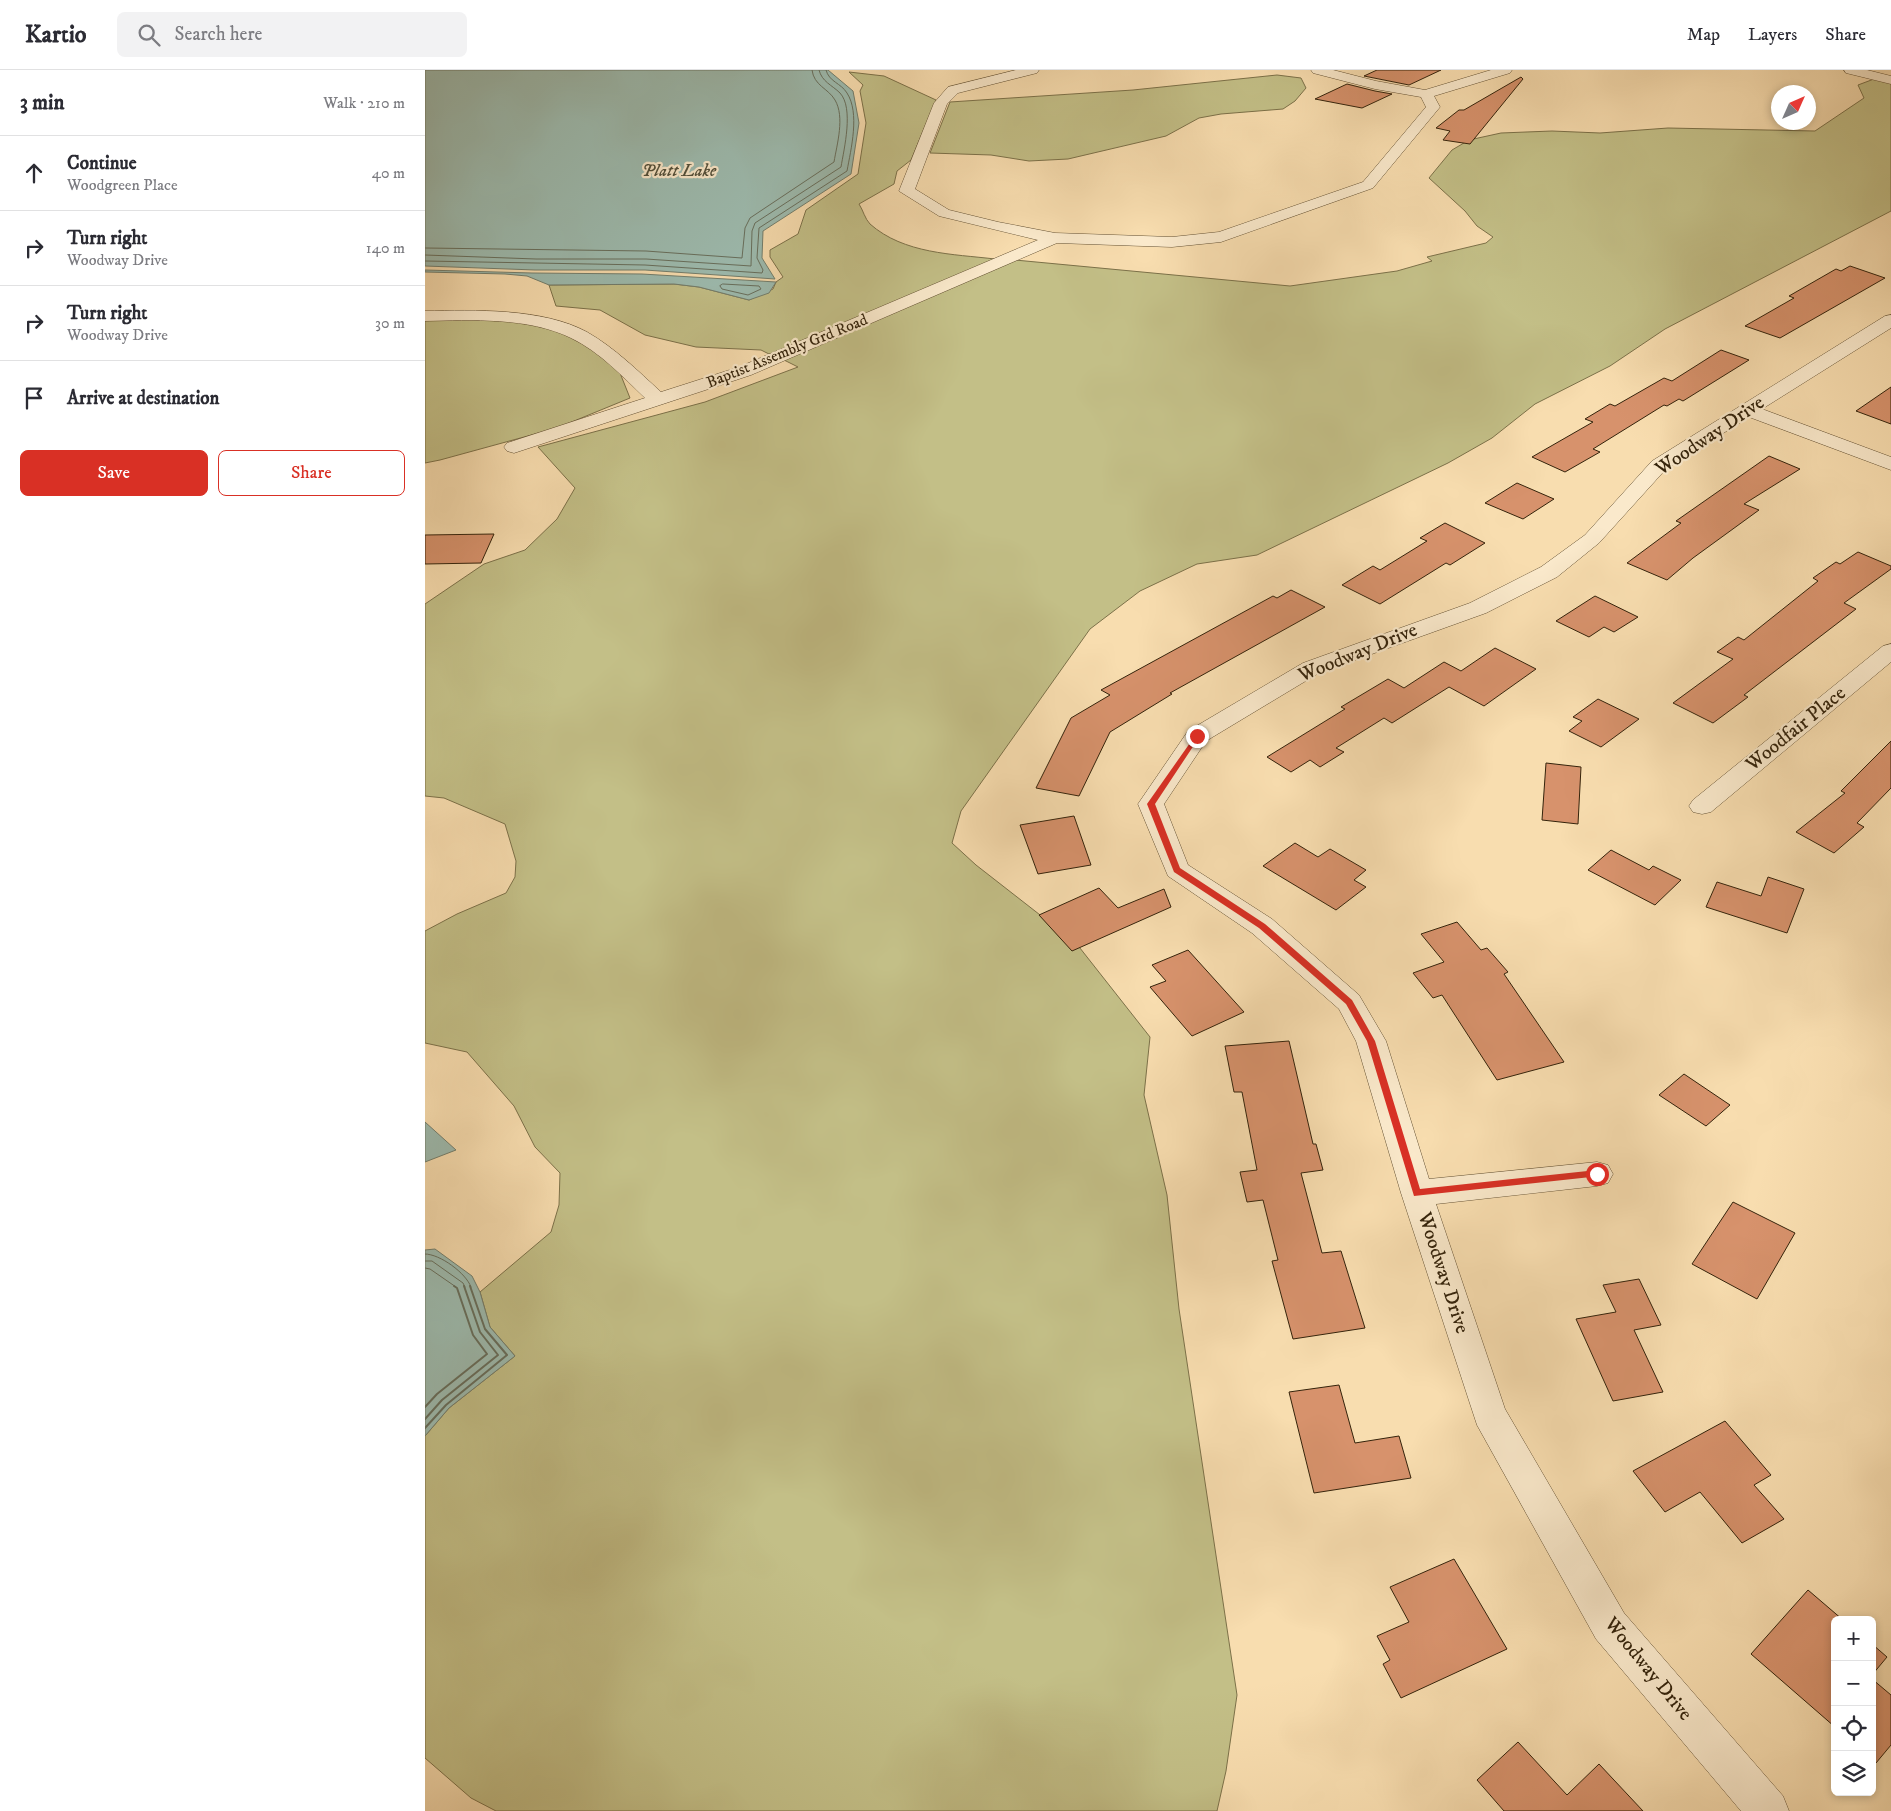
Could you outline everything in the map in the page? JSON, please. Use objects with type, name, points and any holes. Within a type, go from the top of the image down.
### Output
[{"type":"street","name":"Baptist Assembly Grd Road","points":[[1033,70],[953,90],[941,103],[907,190],[944,213],[997,227],[1055,238],[1172,242],[1221,237],[1368,185],[1433,107],[1426,94]]},
{"type":"street","points":[[1318,70],[1375,85],[1426,94],[1505,70]]},
{"type":"street","points":[[1851,70],[1891,80]]},
{"type":"street","name":"Baptist Assembly Grd Road","points":[[514,447],[745,371],[1055,238]]},
{"type":"street","points":[[425,316],[501,319],[550,325],[578,335],[659,400]]},
{"type":"street","name":"Woodway Drive","points":[[1768,1811],[1610,1626],[1489,1414],[1417,1193],[1371,1041],[1349,1002],[1262,926],[1177,870],[1151,804],[1197,736],[1311,668],[1478,608],[1549,572],[1592,539],[1659,465],[1891,320]]},
{"type":"street","points":[[1749,410],[1891,464]]},
{"type":"street","name":"Woodfair Place","points":[[1702,806],[1891,652]]},
{"type":"street","points":[[1417,1193],[1597,1174]]},
{"type":"shaded area","points":[[849,72],[884,76],[936,100],[911,160],[897,171],[894,184],[859,204],[868,222],[883,234],[913,247],[946,254],[995,259],[771,355],[761,350],[696,347],[645,335],[600,310],[556,306],[549,285],[674,284],[699,287],[749,300],[773,289],[776,282],[783,277],[770,257],[770,250],[798,234],[806,210],[858,174],[866,123],[860,91],[863,85]]},
{"type":"shaded area","points":[[1277,75],[1301,78],[1306,88],[1295,101],[1283,109],[1221,114],[1199,118],[1166,136],[1068,159],[1029,161],[991,155],[930,153],[950,102],[1133,90]]},
{"type":"shaded area","points":[[1874,79],[1891,83],[1891,211],[1665,329],[1610,366],[1535,404],[1492,438],[1448,463],[1257,555],[1197,564],[1140,591],[1090,629],[961,811],[952,843],[976,865],[1076,943],[1150,1037],[1144,1095],[1167,1195],[1179,1309],[1237,1695],[1226,1771],[1217,1811],[496,1811],[471,1798],[425,1758],[425,1436],[449,1408],[515,1356],[490,1327],[480,1292],[551,1232],[559,1205],[560,1173],[535,1147],[514,1106],[467,1052],[425,1043],[425,931],[457,914],[506,893],[515,877],[516,861],[505,824],[444,798],[425,796],[425,604],[484,564],[525,550],[557,519],[575,488],[538,447],[705,402],[798,367],[784,360],[1015,260],[1290,286],[1397,271],[1432,261],[1427,257],[1486,243],[1493,237],[1477,226],[1465,211],[1429,178],[1452,150],[1469,140],[1501,133],[1552,131],[1600,133],[1668,128],[1815,131],[1864,98],[1858,85]]},
{"type":"shaded area","points":[[425,316],[531,323],[575,334],[620,373],[630,398],[557,428],[425,463]]},
{"type":"water","name":"Platt Lake","points":[[425,70],[828,70],[853,91],[859,123],[851,174],[763,231],[762,258],[775,279],[645,270],[535,270],[425,266]]},
{"type":"water","points":[[425,270],[642,274],[776,282],[769,293],[749,300],[699,287],[674,284],[549,285],[527,276],[425,272]]},
{"type":"water","points":[[425,1122],[456,1150],[425,1162]]},
{"type":"water","points":[[435,1249],[472,1276],[480,1292],[490,1327],[515,1356],[449,1408],[425,1436],[425,1250]]},
{"type":"building","points":[[1377,70],[1441,70],[1409,85],[1364,76]]},
{"type":"building","points":[[1521,77],[1523,79],[1470,144],[1443,140],[1450,131],[1436,128],[1459,110],[1464,110]]},
{"type":"building","points":[[1347,84],[1392,94],[1362,108],[1315,99]]},
{"type":"building","points":[[1850,266],[1885,278],[1780,338],[1745,326],[1794,298],[1789,296],[1836,269],[1841,271]]},
{"type":"building","points":[[1721,350],[1749,360],[1683,401],[1679,399],[1667,406],[1664,405],[1593,449],[1600,452],[1565,472],[1532,457],[1593,422],[1585,419],[1610,404],[1615,406],[1664,378],[1672,381]]},
{"type":"building","points":[[1891,387],[1891,424],[1856,411]]},
{"type":"building","points":[[1769,456],[1800,469],[1744,504],[1759,510],[1693,558],[1667,580],[1627,563],[1681,523],[1676,521]]},
{"type":"building","points":[[1517,483],[1554,499],[1523,519],[1485,503]]},
{"type":"building","points":[[1445,523],[1485,543],[1450,565],[1446,563],[1380,604],[1342,585],[1373,566],[1380,570],[1427,541],[1420,538]]},
{"type":"building","points":[[494,534],[481,563],[425,564],[425,535]]},
{"type":"building","points":[[1858,552],[1891,566],[1891,569],[1844,603],[1856,609],[1744,695],[1748,697],[1713,723],[1673,703],[1733,659],[1717,652],[1738,637],[1744,640],[1818,581],[1813,578],[1836,562],[1840,564]]},
{"type":"building","points":[[1291,590],[1325,607],[1170,693],[1172,694],[1110,732],[1079,796],[1036,788],[1071,718],[1110,695],[1101,690],[1273,596],[1277,598]]},
{"type":"building","points":[[1595,596],[1638,617],[1614,632],[1604,627],[1589,637],[1556,621]]},
{"type":"building","points":[[1495,648],[1536,669],[1484,706],[1449,687],[1392,723],[1384,718],[1336,748],[1344,752],[1320,767],[1310,760],[1291,772],[1267,757],[1345,709],[1341,707],[1388,679],[1404,688],[1444,662],[1461,671]]},
{"type":"building","points":[[1598,699],[1639,719],[1601,747],[1569,731],[1582,721],[1573,717]]},
{"type":"building","points":[[1891,741],[1891,788],[1857,823],[1864,827],[1834,853],[1796,832],[1845,793],[1841,791]]},
{"type":"building","points":[[1546,763],[1581,767],[1578,824],[1542,820]]},
{"type":"building","points":[[1074,816],[1091,865],[1038,874],[1020,825]]},
{"type":"building","points":[[1295,843],[1318,857],[1330,849],[1366,870],[1354,880],[1366,887],[1336,910],[1263,866]]},
{"type":"building","points":[[1611,850],[1649,870],[1653,866],[1681,880],[1655,905],[1588,870]]},
{"type":"building","points":[[1768,877],[1804,889],[1787,933],[1706,907],[1717,882],[1761,896]]},
{"type":"building","points":[[1099,888],[1118,908],[1164,889],[1171,907],[1072,951],[1039,915]]},
{"type":"building","points":[[1457,922],[1481,950],[1487,948],[1508,972],[1504,974],[1564,1062],[1497,1080],[1442,995],[1433,998],[1413,973],[1444,962],[1421,934]]},
{"type":"building","points":[[1188,950],[1244,1012],[1192,1036],[1150,987],[1166,981],[1152,965]]},
{"type":"building","points":[[1289,1041],[1313,1144],[1316,1144],[1323,1170],[1301,1173],[1322,1253],[1341,1251],[1365,1328],[1293,1339],[1272,1261],[1278,1260],[1263,1200],[1247,1202],[1240,1172],[1257,1170],[1242,1092],[1234,1092],[1225,1046]]},
{"type":"building","points":[[1684,1074],[1730,1105],[1706,1126],[1659,1095]]},
{"type":"building","points":[[1733,1202],[1795,1233],[1757,1299],[1692,1264]]},
{"type":"building","points":[[1639,1279],[1661,1325],[1634,1330],[1663,1392],[1613,1401],[1576,1319],[1616,1312],[1603,1285]]},
{"type":"building","points":[[1339,1385],[1355,1443],[1399,1436],[1411,1478],[1314,1493],[1289,1392]]},
{"type":"building","points":[[1725,1421],[1771,1475],[1754,1485],[1784,1519],[1742,1543],[1700,1492],[1665,1512],[1633,1471]]},
{"type":"building","points":[[1454,1559],[1507,1649],[1401,1698],[1383,1664],[1390,1660],[1377,1636],[1409,1622],[1390,1587]]},
{"type":"building","points":[[1808,1590],[1838,1616],[1831,1616],[1831,1724],[1751,1654]]},
{"type":"building","points":[[1876,1647],[1887,1657],[1876,1670]]},
{"type":"building","points":[[1876,1682],[1891,1695],[1891,1745],[1876,1763]]},
{"type":"building","points":[[1518,1742],[1567,1795],[1599,1764],[1643,1811],[1504,1811],[1477,1780]]},
{"type":"route","points":[[1197,736],[1151,804],[1177,870],[1262,926],[1349,1002],[1371,1041],[1417,1193],[1597,1174]]}]
